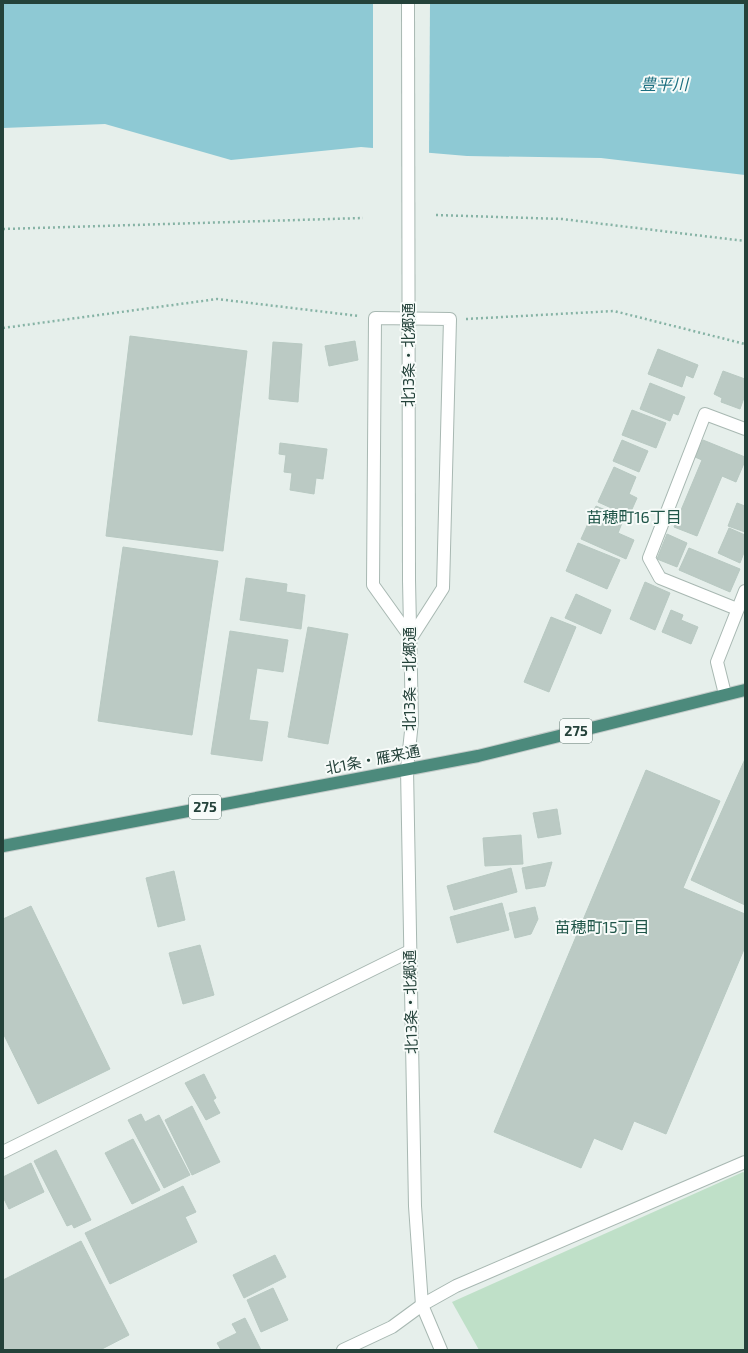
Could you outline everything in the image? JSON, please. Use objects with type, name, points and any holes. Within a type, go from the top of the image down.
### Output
[{"type":"highway","name":"北1条・雁来通","points":[[3,846],[478,756],[745,690]]},
{"type":"street","name":"北13条・北郷通","points":[[408,3],[409,580],[412,722],[407,769],[415,1206],[422,1305],[441,1350]]},
{"type":"street","points":[[375,318],[450,319],[443,588],[411,638],[373,585],[375,318]]},
{"type":"street","points":[[737,609],[660,578],[649,558],[705,414],[745,429]]},
{"type":"street","points":[[725,694],[717,662],[745,591]]},
{"type":"street","points":[[3,1152],[410,951]]},
{"type":"street","points":[[343,1350],[392,1326],[422,1305],[456,1286],[745,1162]]},
{"type":"path","points":[[436,216],[562,219],[745,241]]},
{"type":"path","points":[[3,229],[363,218]]},
{"type":"green space","points":[[743,1172],[745,1173],[745,1350],[479,1350],[452,1302]]},
{"type":"water","name":"豊平川","points":[[3,3],[745,3],[745,175],[601,158],[467,156],[361,147],[231,160],[105,124],[3,128]]},
{"type":"pier","points":[[373,3],[430,3],[429,155],[373,150]]},
{"type":"building","points":[[130,336],[247,351],[223,551],[106,536]]},
{"type":"building","points":[[355,341],[358,360],[329,366],[325,346]]},
{"type":"building","points":[[273,342],[302,344],[298,402],[269,399]]},
{"type":"building","points":[[658,349],[698,365],[693,378],[686,375],[682,387],[648,374]]},
{"type":"building","points":[[723,371],[745,379],[745,395],[740,409],[721,402],[722,398],[714,394]]},
{"type":"building","points":[[650,383],[685,397],[678,415],[673,413],[670,421],[640,409]]},
{"type":"building","points":[[632,410],[666,423],[656,448],[622,435]]},
{"type":"building","points":[[622,440],[648,451],[639,472],[613,461]]},
{"type":"building","points":[[703,440],[745,457],[745,461],[736,482],[722,476],[697,536],[674,527],[702,460],[695,457]]},
{"type":"building","points":[[280,443],[327,449],[323,479],[316,478],[314,494],[290,490],[292,473],[284,472],[286,455],[279,454]]},
{"type":"building","points":[[614,467],[636,477],[629,494],[637,498],[629,516],[598,502]]},
{"type":"building","points":[[737,503],[745,506],[745,532],[728,526]]},
{"type":"building","points":[[596,506],[624,518],[618,533],[634,540],[626,559],[581,539]]},
{"type":"building","points":[[729,528],[745,535],[745,550],[740,563],[718,553]]},
{"type":"building","points":[[667,534],[687,543],[677,567],[657,559]]},
{"type":"building","points":[[578,543],[620,560],[607,589],[566,571]]},
{"type":"building","points":[[123,547],[218,561],[192,735],[98,721]]},
{"type":"building","points":[[689,548],[740,569],[730,592],[679,570]]},
{"type":"building","points":[[246,578],[287,584],[286,592],[305,595],[301,629],[240,620]]},
{"type":"building","points":[[645,582],[670,593],[655,630],[630,619]]},
{"type":"building","points":[[576,594],[611,610],[601,634],[565,618]]},
{"type":"building","points":[[671,610],[683,615],[681,620],[698,627],[691,644],[662,632]]},
{"type":"building","points":[[551,617],[576,627],[549,692],[524,682]]},
{"type":"building","points":[[308,627],[348,634],[328,744],[288,737]]},
{"type":"building","points":[[230,631],[288,640],[283,672],[257,668],[249,720],[268,722],[262,761],[211,754]]},
{"type":"building","points":[[745,759],[745,905],[691,880]]},
{"type":"building","points":[[646,770],[720,801],[683,888],[745,914],[745,947],[666,1134],[634,1121],[622,1150],[594,1138],[581,1168],[494,1132]]},
{"type":"building","points":[[557,809],[561,834],[538,838],[533,813]]},
{"type":"building","points":[[521,835],[523,864],[485,866],[483,838]]},
{"type":"building","points":[[552,862],[545,886],[526,889],[522,868]]},
{"type":"building","points":[[511,868],[517,892],[454,910],[447,886]]},
{"type":"building","points":[[174,871],[185,920],[158,927],[146,878]]},
{"type":"building","points":[[502,903],[509,930],[457,943],[450,917]]},
{"type":"building","points":[[31,906],[110,1069],[38,1104],[3,1033],[3,919]]},
{"type":"building","points":[[535,907],[538,919],[531,934],[515,938],[509,913]]},
{"type":"building","points":[[200,945],[214,995],[183,1004],[169,953]]},
{"type":"building","points":[[204,1074],[216,1098],[213,1100],[220,1113],[206,1120],[185,1083]]},
{"type":"building","points":[[192,1106],[220,1162],[192,1175],[165,1120]]},
{"type":"building","points":[[141,1114],[145,1122],[159,1115],[190,1175],[164,1188],[128,1120]]},
{"type":"building","points":[[133,1139],[160,1190],[132,1204],[105,1153]]},
{"type":"building","points":[[56,1150],[91,1220],[74,1228],[72,1224],[67,1226],[34,1161]]},
{"type":"building","points":[[31,1163],[44,1192],[9,1209],[3,1197],[3,1177]]},
{"type":"building","points":[[183,1186],[196,1212],[185,1217],[197,1242],[110,1284],[85,1233]]},
{"type":"building","points":[[81,1241],[129,1335],[100,1350],[3,1350],[3,1280]]},
{"type":"building","points":[[275,1255],[286,1277],[244,1298],[233,1275]]},
{"type":"building","points":[[273,1288],[288,1320],[261,1332],[247,1300]]},
{"type":"building","points":[[245,1318],[261,1350],[221,1350],[217,1343],[237,1333],[232,1324]]},
{"type":"district","name":"苗穂町16丁目","points":[[634,517]]},
{"type":"district","name":"苗穂町15丁目","points":[[602,927]]}]
